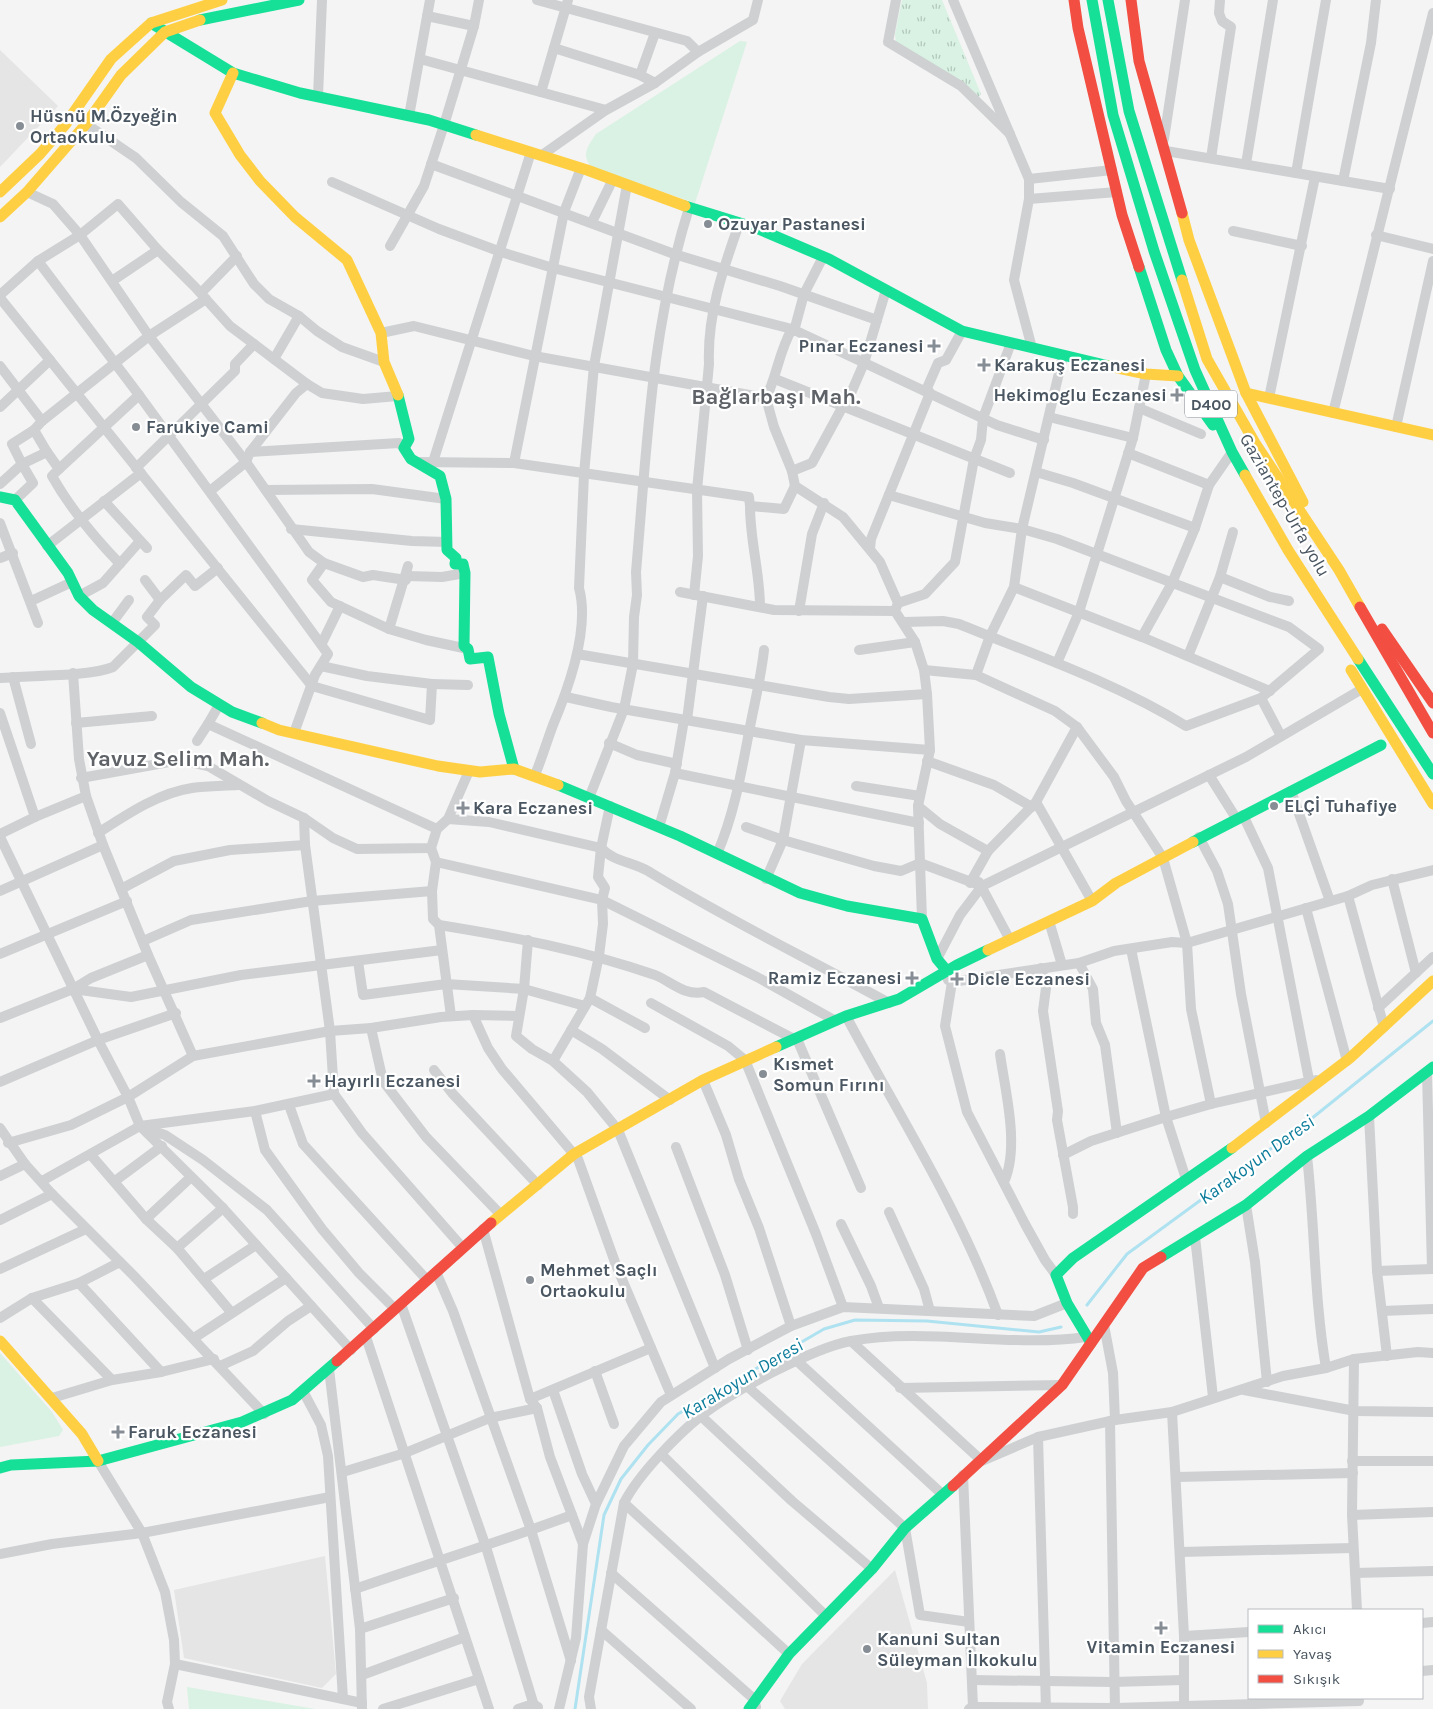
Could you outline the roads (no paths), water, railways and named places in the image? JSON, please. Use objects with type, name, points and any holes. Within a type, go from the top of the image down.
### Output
[{"type":"main road","points":[[0,192],[40,154],[65,125],[111,59],[151,23],[222,0]]},
{"type":"main road","points":[[0,217],[27,192],[86,124],[121,74],[165,32],[202,19],[299,0]]},
{"type":"main road","points":[[1074,0],[1078,28],[1117,192],[1166,350],[1178,376],[1232,452]]},
{"type":"main road","name":"Gaziantep-Urfa yolu","points":[[1092,0],[1114,115],[1154,251],[1184,344],[1232,452],[1288,550],[1430,769]]},
{"type":"main road","name":"Gaziantep-Urfa yolu","points":[[1108,0],[1129,111],[1207,359],[1254,443],[1339,570],[1433,733]]},
{"type":"main road","points":[[1131,0],[1138,61],[1165,147],[1189,240],[1246,393],[1339,570],[1433,703]]},
{"type":"main road","points":[[151,23],[233,74],[444,125],[581,168],[689,208],[740,224],[823,257],[962,331],[1146,374],[1178,376]]},
{"type":"main road","points":[[233,74],[215,113],[248,167],[271,194],[298,221],[347,260],[381,333],[384,362],[398,396],[409,439],[404,448],[412,459],[440,476],[446,499],[447,550],[456,558],[456,564],[463,564],[465,573],[464,646],[468,649],[470,659],[488,657],[499,714],[514,769]]},
{"type":"main road","points":[[1246,393],[1433,435]]},
{"type":"main road","points":[[1,498],[16,500],[68,573],[80,596],[93,610],[138,642],[192,687],[219,705],[279,730],[372,752],[480,772],[514,769],[535,775],[660,827],[766,879],[835,904],[922,920],[937,959],[946,976]]},
{"type":"main road","points":[[1288,550],[1332,637],[1433,804]]},
{"type":"main road","points":[[0,1468],[11,1465],[98,1461],[242,1422],[264,1414],[292,1400],[351,1350],[463,1248],[574,1154],[703,1080],[841,1018],[888,1004],[946,976],[1010,940],[1092,901],[1116,884],[1199,838],[1381,745]]},
{"type":"main road","points":[[1089,1340],[1066,1303],[1056,1275],[1073,1258],[1266,1123],[1347,1061],[1433,981]]},
{"type":"main road","points":[[753,1706],[789,1654],[872,1569],[905,1528],[982,1461],[1062,1385],[1089,1340],[1104,1325],[1143,1268],[1246,1204],[1308,1156],[1369,1116],[1430,1070]]},
{"type":"main road","points":[[0,1341],[82,1434],[98,1461]]},
{"type":"street","points":[[318,96],[322,0]]},
{"type":"street","points":[[409,116],[430,0]]},
{"type":"street","points":[[390,246],[424,186],[474,26],[479,0]]},
{"type":"street","points":[[537,0],[567,4],[654,33],[687,41],[698,52]]},
{"type":"street","points":[[433,462],[518,195],[537,154],[606,110],[655,83],[698,52],[753,20],[758,0]]},
{"type":"street","points":[[896,0],[888,42],[961,86],[1013,137]]},
{"type":"street","points":[[953,0],[1013,137],[1029,179],[1029,199],[1014,280],[1032,348]]},
{"type":"street","points":[[1186,0],[1165,147],[1210,158],[1390,189]]},
{"type":"street","points":[[1210,158],[1231,27],[1222,21],[1219,13],[1220,0]]},
{"type":"street","points":[[1246,164],[1273,0]]},
{"type":"street","points":[[1296,173],[1326,0]]},
{"type":"street","points":[[1343,181],[1371,43],[1376,0]]},
{"type":"street","points":[[541,92],[567,4]]},
{"type":"street","points":[[1333,413],[1433,13]]},
{"type":"street","points":[[427,16],[474,26]]},
{"type":"street","points":[[640,75],[654,33]]},
{"type":"street","points":[[554,48],[640,75],[655,83]]},
{"type":"street","points":[[420,59],[606,110]]},
{"type":"street","points":[[86,124],[136,158],[181,202],[223,236],[254,284],[269,299],[299,316],[317,331],[342,347],[384,362]]},
{"type":"street","points":[[431,164],[592,222],[674,254],[804,294],[877,320]]},
{"type":"street","points":[[514,464],[564,212],[581,168]]},
{"type":"street","points":[[1029,179],[1112,170]]},
{"type":"street","points":[[1269,398],[1316,177]]},
{"type":"street","points":[[592,222],[613,179]]},
{"type":"street","points":[[332,182],[408,216],[501,252],[552,268],[793,330],[983,418],[1044,440]]},
{"type":"street","points":[[535,775],[566,697],[577,654],[583,602],[579,588],[584,474],[594,366],[628,185]]},
{"type":"street","points":[[27,192],[53,204],[80,235],[149,336],[246,462],[309,552],[324,563],[363,578],[373,575],[407,574],[442,577],[465,573]]},
{"type":"street","points":[[1029,199],[1117,192]]},
{"type":"street","points":[[398,396],[363,399],[322,393],[306,384],[230,326],[204,296],[158,250],[118,204],[80,235],[38,261],[0,297],[312,686],[430,720],[432,684]]},
{"type":"street","points":[[589,798],[609,743],[624,709],[632,664],[643,484],[652,378],[665,296],[674,254],[689,208]]},
{"type":"street","points":[[660,827],[676,769],[694,674],[698,595],[698,556],[696,550],[697,490],[705,388],[709,364],[708,343],[713,310],[723,268],[740,224]]},
{"type":"street","points":[[1233,231],[1302,246]]},
{"type":"street","points":[[1376,235],[1433,248]]},
{"type":"street","points":[[112,281],[158,250]]},
{"type":"street","points":[[16,500],[33,482],[12,444],[34,430],[42,420],[78,394],[149,336],[204,296],[237,256]]},
{"type":"street","points":[[750,506],[784,509],[795,486],[792,471],[774,427],[766,398],[775,379],[784,342],[793,330],[804,294],[823,257]]},
{"type":"street","points":[[38,261],[116,363],[210,491],[264,569],[322,643],[328,654],[315,674],[294,733]]},
{"type":"street","points":[[1396,427],[1433,261]]},
{"type":"street","points":[[792,471],[812,463],[844,407],[864,363],[886,290]]},
{"type":"street","points":[[274,359],[299,316]]},
{"type":"street","points":[[381,333],[414,326],[470,342],[534,356],[766,398]]},
{"type":"street","points":[[930,393],[927,388],[938,363],[946,360],[962,331]]},
{"type":"street","points":[[680,592],[760,607],[799,611],[896,607],[926,594],[955,562],[974,459],[981,440],[983,418],[1011,343]]},
{"type":"street","points":[[47,546],[82,521],[138,471],[168,435],[235,371],[235,364],[254,344]]},
{"type":"street","points":[[976,675],[990,636],[1014,587],[1022,529],[1063,356]]},
{"type":"street","points":[[0,407],[50,360]]},
{"type":"street","points":[[0,366],[42,420]]},
{"type":"street","points":[[1057,664],[1079,612],[1095,554],[1133,438],[1146,374]]},
{"type":"street","points":[[775,379],[1010,473]]},
{"type":"street","points":[[210,491],[246,462],[250,452],[296,393],[306,384]]},
{"type":"street","points":[[870,549],[871,539],[912,433],[930,393]]},
{"type":"street","points":[[120,564],[82,521],[52,476],[103,426],[139,395]]},
{"type":"street","points":[[1139,408],[1202,434]]},
{"type":"street","points":[[1049,417],[1133,438]]},
{"type":"street","points":[[34,430],[59,469]]},
{"type":"street","points":[[250,452],[399,443],[404,448]]},
{"type":"street","points":[[0,484],[22,464],[47,452]]},
{"type":"street","points":[[1142,637],[1172,583],[1195,528],[1209,485],[1232,452]]},
{"type":"street","points":[[1128,453],[1209,485]]},
{"type":"street","points":[[418,462],[514,464],[643,484],[749,497],[754,555],[760,580],[760,607]]},
{"type":"street","points":[[1036,472],[1073,483],[1195,528]]},
{"type":"street","points":[[795,486],[843,517],[880,562],[896,607],[915,642],[924,670],[930,750],[919,801],[922,920]]},
{"type":"street","points":[[266,490],[372,489],[446,499]]},
{"type":"street","points":[[889,494],[985,522],[1022,529],[1057,539],[1289,627],[1319,649],[1260,698],[1186,726],[1159,710],[1057,664],[959,624],[943,621],[904,622]]},
{"type":"street","points":[[80,596],[103,583],[120,564],[143,544],[104,501]]},
{"type":"street","points":[[799,611],[812,534],[824,503]]},
{"type":"street","points":[[0,523],[38,622]]},
{"type":"street","points":[[291,528],[412,541],[447,542]]},
{"type":"street","points":[[1188,656],[1220,577],[1233,532]]},
{"type":"street","points":[[0,558],[13,554]]},
{"type":"street","points":[[324,563],[312,580],[331,602],[389,628],[426,640],[468,649]]},
{"type":"street","points":[[0,678],[106,670],[113,667],[155,625],[147,617],[160,600],[186,575],[195,586],[218,568]]},
{"type":"street","points":[[389,628],[407,574]]},
{"type":"street","points":[[1220,577],[1270,597],[1289,601]]},
{"type":"street","points":[[144,580],[160,600]]},
{"type":"street","points":[[31,601],[72,582]]},
{"type":"street","points":[[1014,587],[1142,637],[1270,691]]},
{"type":"street","points":[[112,623],[129,600]]},
{"type":"street","points":[[322,643],[340,606]]},
{"type":"street","points":[[859,650],[915,642]]},
{"type":"street","points":[[717,854],[729,828],[739,786],[749,730],[760,685],[764,650]]},
{"type":"street","points":[[577,654],[849,699],[927,694]]},
{"type":"street","points":[[321,666],[367,676],[432,684],[468,685]]},
{"type":"street","points":[[924,670],[976,675],[1055,711],[1077,727],[1114,777],[1163,858],[1187,942],[1191,1009],[1211,1104]]},
{"type":"street","points":[[73,673],[76,723],[82,778],[86,796],[98,833],[148,955],[164,992],[176,1013],[193,1056]]},
{"type":"street","points":[[12,677],[31,744]]},
{"type":"street","points":[[937,959],[960,915],[982,886],[1062,849],[1134,811],[1246,757],[1362,689]]},
{"type":"street","points":[[566,697],[801,740],[930,750]]},
{"type":"street","points":[[1260,698],[1281,736]]},
{"type":"street","points":[[197,741],[219,705]]},
{"type":"street","points":[[0,713],[35,816]]},
{"type":"street","points":[[76,723],[152,716]]},
{"type":"street","points":[[208,724],[438,829]]},
{"type":"street","points":[[972,879],[988,851],[1034,804],[1077,727]]},
{"type":"street","points":[[766,879],[783,840],[801,740]]},
{"type":"street","points":[[609,743],[676,769],[739,786],[919,823]]},
{"type":"street","points":[[82,778],[180,760],[208,766],[238,785],[304,818],[333,838],[357,849],[431,848]]},
{"type":"street","points":[[928,761],[994,786],[1034,804],[1092,901]]},
{"type":"street","points":[[469,770],[448,819],[438,829],[431,848],[436,862],[432,891],[433,919],[439,925],[528,940],[599,956],[658,977],[691,994],[704,992],[794,1038],[862,1188]]},
{"type":"street","points":[[1209,775],[1239,817],[1268,868],[1309,1080]]},
{"type":"street","points":[[98,833],[123,817],[163,796],[190,788],[238,785]]},
{"type":"street","points":[[856,786],[919,801],[940,824],[988,851]]},
{"type":"street","points":[[1291,791],[1330,900]]},
{"type":"street","points":[[86,796],[35,816],[0,836],[21,882],[128,1097],[140,1126],[223,1208],[351,1350]]},
{"type":"street","points":[[553,1061],[588,1002],[599,956],[603,924],[602,900],[606,888],[598,877],[601,848],[610,806]]},
{"type":"street","points":[[304,818],[305,845],[330,1031],[334,1094],[362,1133],[463,1248]]},
{"type":"street","points":[[448,819],[489,822],[601,848],[608,856],[639,866],[708,907],[807,958],[888,1004]]},
{"type":"street","points":[[746,827],[783,840],[874,866],[901,871],[920,863],[972,879],[982,886],[1010,940]]},
{"type":"street","points":[[1199,838],[1225,893],[1233,928],[1241,994],[1266,1123]]},
{"type":"street","points":[[0,891],[103,845]]},
{"type":"street","points":[[121,889],[174,862],[230,850],[305,845]]},
{"type":"street","points":[[436,862],[602,900],[841,1018],[944,1197],[983,1274],[998,1315]]},
{"type":"street","points":[[1056,1275],[1045,1260],[967,1112],[945,1026],[946,976],[1079,963],[1114,951],[1172,942],[1187,942],[1348,896],[1392,879],[1433,870]]},
{"type":"street","points":[[1392,879],[1416,973]]},
{"type":"street","points":[[143,940],[192,920],[312,901],[432,891]]},
{"type":"street","points":[[1348,896],[1384,1028]]},
{"type":"street","points":[[0,954],[127,901]]},
{"type":"street","points":[[1306,908],[1347,1061]]},
{"type":"street","points":[[1049,921],[1062,965]]},
{"type":"street","points":[[439,925],[451,1016]]},
{"type":"street","points":[[528,940],[524,989],[516,1036],[532,1049],[553,1061],[587,1092],[618,1130],[714,1368]]},
{"type":"street","points":[[1131,949],[1166,1117],[1186,1179]]},
{"type":"street","points":[[73,989],[131,997],[164,992],[241,975],[442,950]]},
{"type":"street","points":[[0,1018],[73,989],[91,978],[148,955]]},
{"type":"street","points":[[1378,1008],[1433,957]]},
{"type":"street","points":[[358,961],[363,996],[446,984],[524,989],[588,1002],[646,1028]]},
{"type":"street","points":[[1079,963],[1093,989],[1096,1023],[1104,1045],[1117,1133]]},
{"type":"street","points":[[1041,968],[1046,988],[1043,1011],[1073,1214]]},
{"type":"street","points":[[650,1003],[728,1046],[745,1060],[816,1234],[842,1307]]},
{"type":"street","points":[[0,1082],[98,1040],[176,1013]]},
{"type":"street","points":[[473,1015],[488,1048],[502,1068],[578,1159],[616,1265],[671,1395]]},
{"type":"street","points":[[8,1143],[71,1125],[128,1097],[193,1056],[330,1031],[371,1028],[451,1016],[519,1016]]},
{"type":"street","points":[[371,1028],[383,1081],[426,1137],[500,1216]]},
{"type":"street","points":[[571,1030],[602,1049],[670,1100]]},
{"type":"street","points":[[1000,1054],[1011,1132],[1008,1172],[1004,1182]]},
{"type":"street","points":[[434,1070],[452,1094],[538,1185]]},
{"type":"street","points":[[1377,1271],[1433,1269],[1430,1070]]},
{"type":"street","points":[[703,1080],[726,1135],[739,1179],[759,1228],[791,1326]]},
{"type":"street","points":[[1063,1155],[1091,1141],[1166,1117],[1309,1080],[1322,1080]]},
{"type":"street","points":[[42,1181],[92,1155],[140,1126],[255,1111],[334,1094]]},
{"type":"street","points":[[289,1105],[303,1144],[431,1276],[453,1311],[531,1530],[571,1662]]},
{"type":"street","points":[[255,1111],[265,1150],[322,1229],[359,1272],[398,1307],[486,1547],[536,1707],[518,1709]]},
{"type":"street","points":[[1369,1116],[1377,1271],[1387,1356]]},
{"type":"street","points":[[140,1126],[165,1135],[203,1160],[267,1210],[370,1333],[405,1452],[442,1559],[465,1638],[489,1709]]},
{"type":"street","points":[[0,1130],[25,1164],[52,1194],[194,1338],[264,1414]]},
{"type":"street","points":[[115,1181],[162,1146]]},
{"type":"street","points":[[676,1147],[725,1275],[748,1350]]},
{"type":"street","points":[[92,1155],[146,1218],[177,1248],[232,1312]]},
{"type":"street","points":[[1308,1156],[1313,1204],[1320,1334],[1326,1368]]},
{"type":"street","points":[[0,1176],[25,1164]]},
{"type":"street","points":[[146,1218],[191,1177]]},
{"type":"street","points":[[0,1220],[52,1194]]},
{"type":"street","points":[[1246,1204],[1255,1262],[1268,1382]]},
{"type":"street","points":[[177,1248],[223,1208]]},
{"type":"street","points":[[889,1212],[924,1289],[930,1311]]},
{"type":"street","points":[[841,1224],[871,1286],[879,1308]]},
{"type":"street","points":[[0,1269],[86,1229]]},
{"type":"street","points":[[484,1230],[550,1457],[583,1544]]},
{"type":"street","points":[[1195,1237],[1213,1397]]},
{"type":"street","points":[[204,1279],[256,1245]]},
{"type":"street","points":[[0,1318],[32,1298],[79,1283],[120,1262]]},
{"type":"street","points":[[194,1338],[286,1278]]},
{"type":"street","points":[[79,1283],[161,1372]]},
{"type":"street","points":[[32,1298],[112,1380]]},
{"type":"street","points":[[559,1709],[576,1638],[583,1544],[596,1504],[624,1446],[661,1402],[714,1368],[791,1326],[842,1307],[1034,1316],[1066,1303]]},
{"type":"street","points":[[52,1398],[112,1380],[217,1363],[253,1351],[288,1321],[311,1306]]},
{"type":"street","points":[[1382,1311],[1433,1309]]},
{"type":"street","points":[[1104,1325],[1113,1373],[1113,1682],[1115,1709]]},
{"type":"street","points":[[591,1709],[589,1697],[624,1503],[634,1483],[701,1416],[748,1387],[797,1361],[850,1341],[907,1337],[1056,1341],[1089,1340]]},
{"type":"street","points":[[850,1341],[982,1461],[1038,1437],[1112,1421],[1172,1412],[1213,1397],[1354,1359],[1433,1353]]},
{"type":"street","points":[[343,1472],[405,1452],[490,1418],[534,1404],[553,1390],[652,1348]]},
{"type":"street","points":[[1354,1359],[1355,1411],[1352,1461],[1352,1515],[1357,1609]]},
{"type":"street","points":[[797,1361],[942,1494]]},
{"type":"street","points":[[175,1664],[343,1699],[362,1706],[360,1629],[343,1472],[329,1369]]},
{"type":"street","points":[[595,1371],[614,1424]]},
{"type":"street","points":[[900,1388],[1062,1385]]},
{"type":"street","points":[[748,1387],[905,1528],[920,1615],[969,1622]]},
{"type":"street","points":[[553,1390],[582,1474],[596,1504]]},
{"type":"street","points":[[1243,1390],[1355,1411],[1433,1412]]},
{"type":"street","points":[[303,1391],[321,1424],[328,1456],[343,1699]]},
{"type":"street","points":[[1172,1412],[1177,1477],[1184,1636],[1184,1708]]},
{"type":"street","points":[[701,1416],[792,1502],[872,1569]]},
{"type":"street","points":[[1038,1437],[1046,1708]]},
{"type":"street","points":[[662,1455],[826,1616]]},
{"type":"street","points":[[98,1461],[142,1533],[165,1592],[174,1640],[175,1664],[167,1702],[169,1709]]},
{"type":"street","points":[[1352,1461],[1433,1461]]},
{"type":"street","points":[[1177,1477],[1353,1473]]},
{"type":"street","points":[[964,1475],[972,1680],[971,1708],[1184,1708],[1359,1702]]},
{"type":"street","points":[[0,1554],[52,1544],[142,1533],[330,1497]]},
{"type":"street","points":[[624,1503],[789,1654]]},
{"type":"street","points":[[1352,1515],[1433,1512]]},
{"type":"street","points":[[355,1589],[442,1559],[486,1547],[572,1515]]},
{"type":"street","points":[[1180,1552],[1353,1548]]},
{"type":"street","points":[[1354,1573],[1433,1571]]},
{"type":"street","points":[[611,1572],[753,1706]]},
{"type":"street","points":[[360,1629],[454,1598]]},
{"type":"street","points":[[601,1630],[691,1709]]},
{"type":"street","points":[[1184,1636],[1248,1632]]},
{"type":"street","points":[[362,1675],[465,1638]]},
{"type":"street","points":[[383,1709],[479,1679]]},
{"type":"street","points":[[972,1680],[1113,1682],[1183,1680]]},
{"type":"waterway","name":"Karakoyun Deresi","points":[[1087,1305],[1127,1254],[1306,1123],[1433,1021]]},
{"type":"waterway","name":"Karakoyun Deresi","points":[[575,1709],[604,1515],[621,1479],[648,1445],[678,1414],[824,1329],[855,1320],[927,1321],[1039,1332],[1061,1327]]},
{"type":"place","name":"Hüsnü M.Özyeğin Ortaokulu","points":[[20,126]]},
{"type":"place","name":"Ozuyar Pastanesi","points":[[708,224]]},
{"type":"place","name":"Pınar Eczanesi","points":[[934,346]]},
{"type":"place","name":"Karakuş Eczanesi","points":[[984,365]]},
{"type":"place","name":"Hekimoglu Eczanesi","points":[[1177,395]]},
{"type":"place","name":"Farukiye Cami","points":[[136,427]]},
{"type":"place","name":"ELÇİ Tuhafiye","points":[[1274,806]]},
{"type":"place","name":"Kara Eczanesi","points":[[463,808]]},
{"type":"place","name":"Ramiz Eczanesi","points":[[912,978]]},
{"type":"place","name":"Dicle Eczanesi","points":[[957,979]]},
{"type":"place","name":"Kısmet Somun Fırını","points":[[763,1074]]},
{"type":"place","name":"Hayırlı Eczanesi","points":[[314,1081]]},
{"type":"place","name":"Mehmet Saçlı Ortaokulu","points":[[530,1280]]},
{"type":"place","name":"Faruk Eczanesi","points":[[118,1432]]},
{"type":"place","name":"Vitamin Eczanesi","points":[[1161,1628]]},
{"type":"place","name":"Kanuni Sultan Süleyman İlkokulu","points":[[867,1649]]},
{"type":"district","name":"Bağlarbaşı Mah.","points":[[776,396]]},
{"type":"district","name":"Yavuz Selim Mah.","points":[[178,758]]}]
